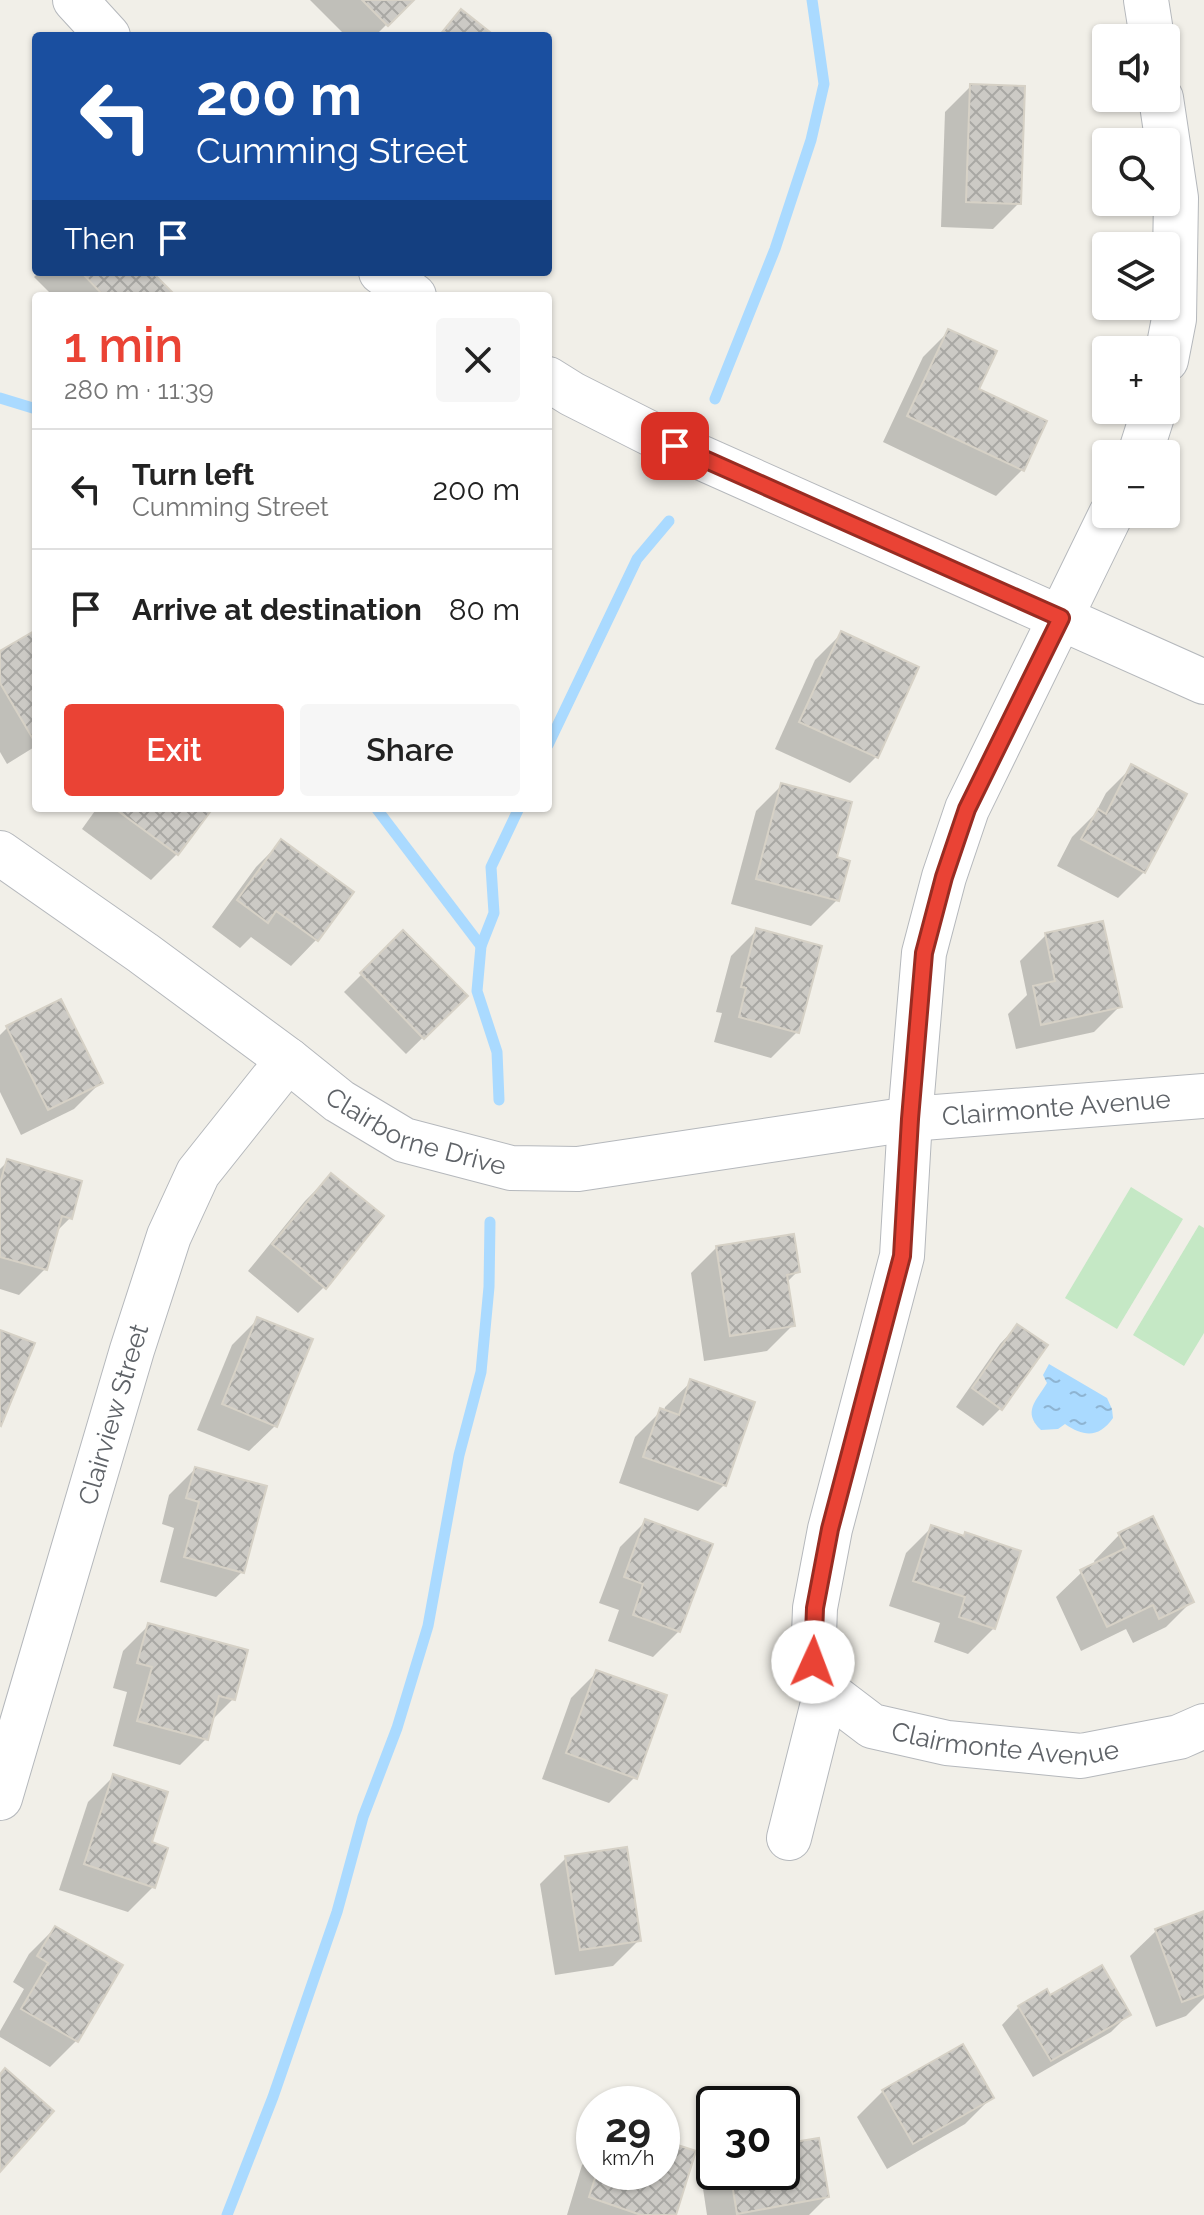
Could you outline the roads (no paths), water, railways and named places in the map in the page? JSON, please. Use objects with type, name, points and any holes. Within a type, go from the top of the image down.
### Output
[{"type":"street","points":[[75,0],[104,32]]},
{"type":"street","points":[[1146,0],[1150,24]]},
{"type":"street","points":[[1163,112],[1176,198],[1174,319],[1171,336]]},
{"type":"street","points":[[386,276],[408,292]]},
{"type":"street","points":[[552,381],[675,446],[1204,682]]},
{"type":"street","name":"Clairmonte Avenue","points":[[1104,528],[967,809],[944,877],[924,953],[902,1256],[830,1529],[815,1608],[813,1662],[826,1691],[872,1726],[947,1743],[1081,1756],[1179,1737],[1204,1726]]},
{"type":"street","name":"Clairborne Drive","points":[[0,853],[143,953],[339,1101],[404,1140],[511,1168],[578,1169],[910,1119]]},
{"type":"street","name":"Clairview Street","points":[[0,1798],[132,1350],[169,1236],[198,1173],[288,1060]]},
{"type":"street","name":"Clairmonte Avenue","points":[[910,1119],[1204,1096]]},
{"type":"street","points":[[789,1838],[826,1691]]},
{"type":"water","points":[[1049,1364],[1107,1398],[1113,1418],[1108,1425],[1097,1432],[1085,1433],[1065,1424],[1058,1429],[1041,1430],[1035,1424],[1033,1406],[1047,1383],[1043,1375]]},
{"type":"waterway","points":[[715,399],[775,249],[811,140],[824,84],[812,0]]},
{"type":"waterway","points":[[0,398],[32,408]]},
{"type":"waterway","points":[[552,737],[637,559],[669,521]]},
{"type":"waterway","points":[[379,812],[481,946]]},
{"type":"waterway","points":[[499,1100],[497,1052],[477,991],[481,946],[494,913],[491,867],[517,812]]},
{"type":"waterway","points":[[227,2215],[273,2097],[337,1912],[363,1817],[397,1728],[428,1626],[459,1455],[481,1372],[489,1287],[490,1222]]}]
